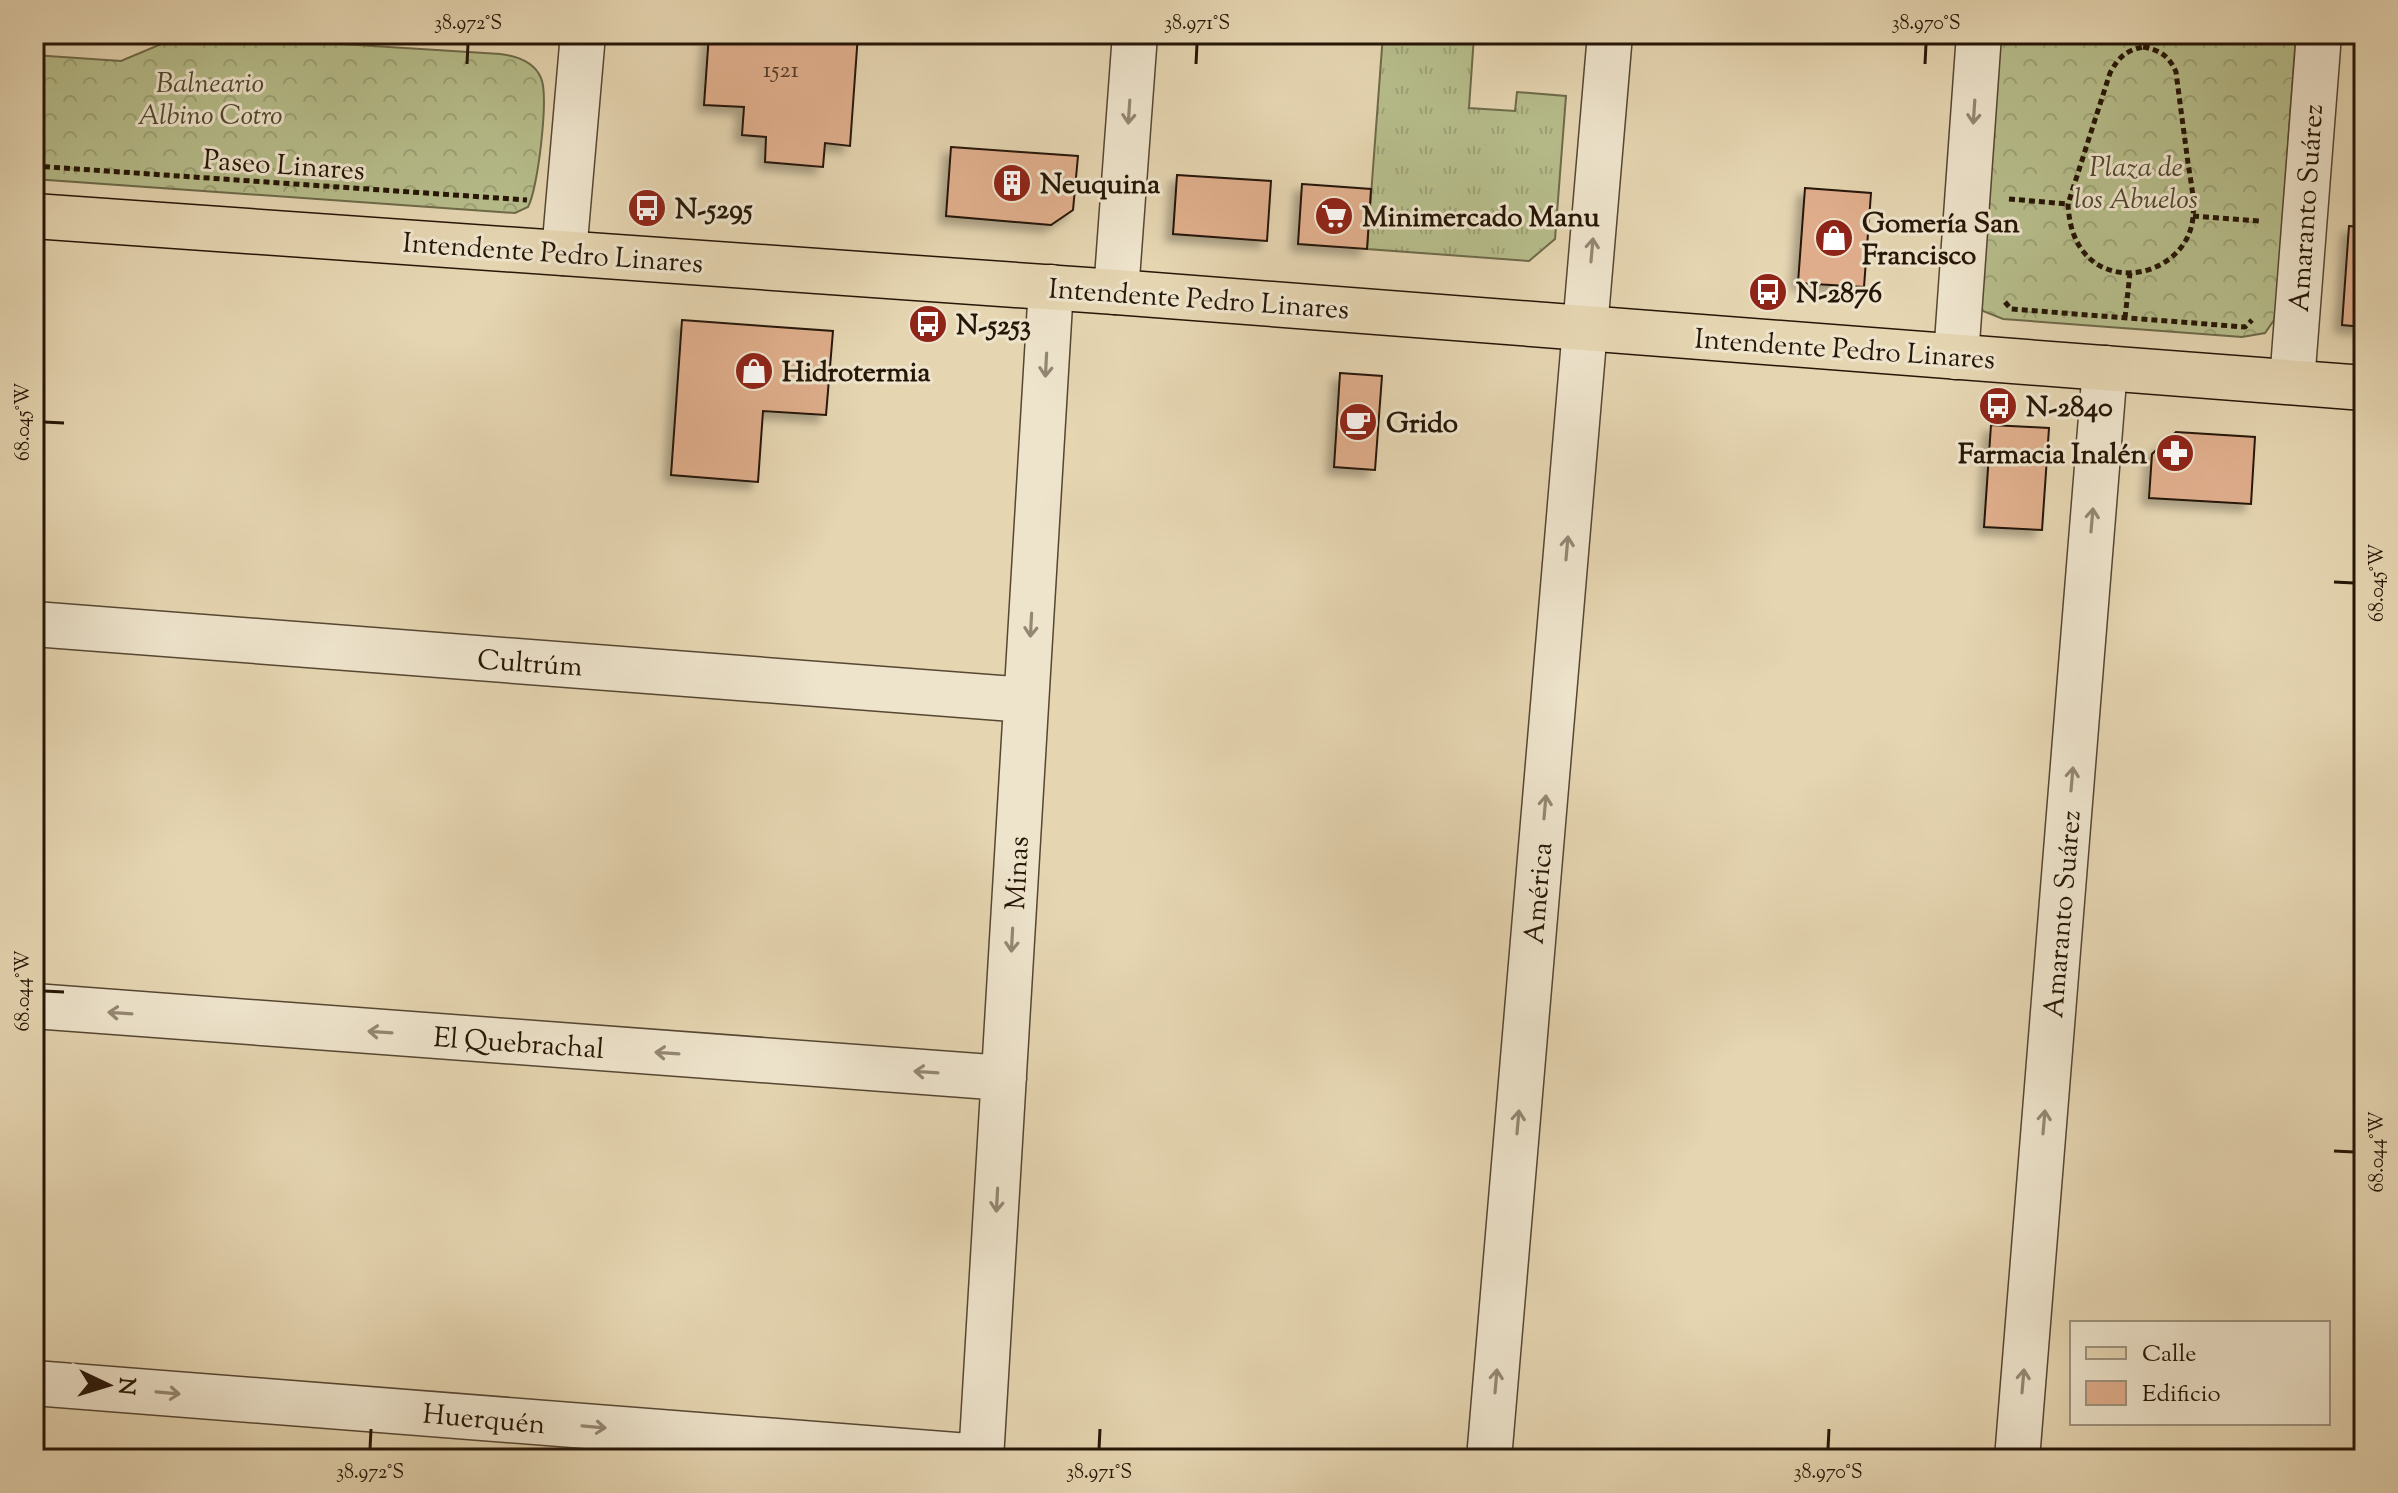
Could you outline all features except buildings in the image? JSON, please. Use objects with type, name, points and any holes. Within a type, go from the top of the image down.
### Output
[{"type":"main road","name":"Intendente Pedro Linares","points":[[34,216],[1051,287],[2364,388]]},
{"type":"street","points":[[564,253],[583,34]]},
{"type":"street","points":[[1116,292],[1135,34]]},
{"type":"street","name":"América","points":[[1489,1459],[1610,34]]},
{"type":"street","points":[[1956,357],[1979,34]]},
{"type":"street","name":"Amaranto Suárez","points":[[2292,382],[2319,34]]},
{"type":"street","name":"Minas","points":[[981,1458],[1051,287]]},
{"type":"street","name":"Amaranto Suárez","points":[[2017,1459],[2105,368]]},
{"type":"street","name":"Cultrúm","points":[[34,624],[1026,700]]},
{"type":"street","name":"El Quebrachal","points":[[34,1006],[1004,1078]]},
{"type":"street","name":"Huerquén","points":[[34,1383],[981,1458]]},
{"type":"path","points":[[2147,48],[2148,34]]},
{"type":"path","points":[[2147,48],[2164,54],[2176,72],[2193,216],[2186,243],[2174,257],[2146,272],[2130,273],[2097,264],[2083,252],[2069,221],[2068,204],[2110,73],[2122,55],[2131,49],[2147,48]]},
{"type":"path","name":"Paseo Linares","points":[[34,166],[532,201]]},
{"type":"path","points":[[1999,199],[2068,204]]},
{"type":"path","points":[[2193,216],[2272,222]]},
{"type":"path","points":[[2125,318],[2130,273]]},
{"type":"path","points":[[2002,299],[2011,309],[2125,318],[2245,327],[2255,318]]},
{"type":"green space","name":"Balneario Albino Cotro","points":[[185,34],[500,54],[524,60],[534,67],[541,78],[544,103],[539,163],[528,207],[515,213],[34,179],[34,55],[121,61]]},
{"type":"green space","points":[[1383,34],[1474,36],[1469,108],[1515,111],[1517,92],[1566,96],[1555,239],[1529,261],[1367,249]]},
{"type":"green space","name":"Plaza de los Abuelos","points":[[1998,34],[2296,34],[2276,311],[2265,333],[2242,337],[2003,319],[1983,311],[1980,304]]},
{"type":"place","name":"Neuquina","points":[[1012,183]]},
{"type":"place","name":"N-5295","points":[[647,208]]},
{"type":"place","name":"Minimercado Manu","points":[[1334,216]]},
{"type":"place","name":"Gomería San Francisco","points":[[1834,238]]},
{"type":"place","name":"N-2876","points":[[1768,292]]},
{"type":"place","name":"N-5253","points":[[928,324]]},
{"type":"place","name":"Hidrotermia","points":[[754,371]]},
{"type":"place","name":"N-2840","points":[[1998,406]]},
{"type":"place","name":"Grido","points":[[1358,422]]},
{"type":"place","name":"Farmacia Inalén","points":[[2175,453]]}]
